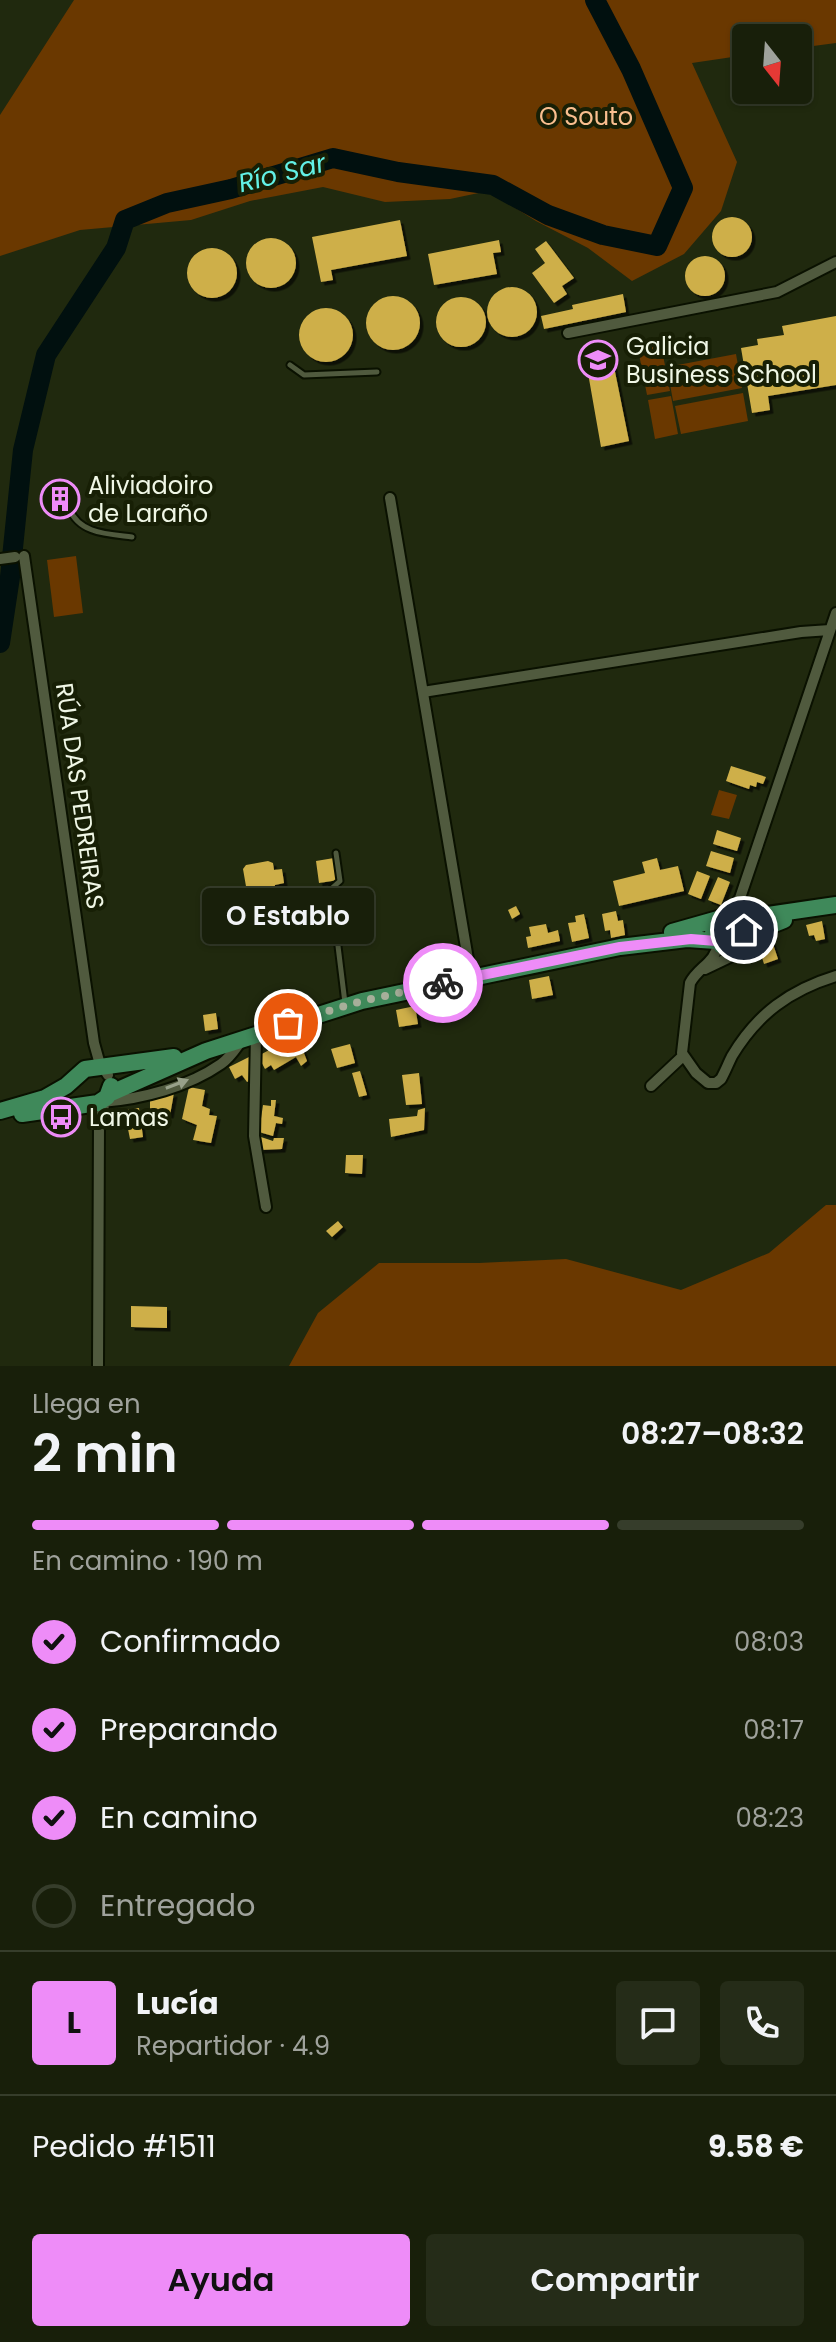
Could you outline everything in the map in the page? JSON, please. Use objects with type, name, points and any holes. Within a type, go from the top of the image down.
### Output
[{"type":"main road","points":[[620,947],[650,938],[734,924],[766,926],[836,905]]},
{"type":"main road","points":[[717,942],[713,928],[734,924]]},
{"type":"main road","points":[[0,1113],[95,1102],[206,1051],[346,1006],[471,977],[620,947],[687,939],[717,942],[729,947],[734,924]]},
{"type":"main road","points":[[0,1113],[45,1098],[97,1070],[206,1051]]},
{"type":"main road","points":[[95,1102],[75,1091],[97,1070]]},
{"type":"main road","points":[[95,1102],[111,1085],[97,1070]]},
{"type":"street","points":[[568,333],[777,292],[836,262]]},
{"type":"street","points":[[390,498],[471,977]]},
{"type":"street","name":"RÚA DAS PEDREIRAS","points":[[0,559],[20,557],[97,1070]]},
{"type":"street","points":[[836,613],[740,898],[728,958],[703,970],[690,983],[683,1056],[701,1079],[716,1083],[747,1035],[775,1004],[793,993],[836,976]]},
{"type":"street","points":[[423,692],[830,630]]},
{"type":"street","points":[[703,970],[716,955],[717,942]]},
{"type":"street","points":[[98,1366],[99,1124],[95,1102],[150,1094],[206,1072],[225,1060],[249,1037]]},
{"type":"street","points":[[249,1037],[254,1136],[266,1207]]},
{"type":"street","points":[[94,1043],[97,1070]]},
{"type":"street","points":[[651,1086],[683,1056]]},
{"type":"lane","points":[[290,365],[304,375],[377,372]]},
{"type":"lane","points":[[69,508],[73,518],[85,528],[132,537]]},
{"type":"lane","points":[[336,853],[340,881],[331,889],[346,1006]]},
{"type":"green space","name":"O Souto","points":[[74,0],[836,0],[836,43],[812,46],[812,24],[732,24],[732,57],[692,63],[737,162],[721,211],[684,254],[632,281],[588,248],[488,191],[450,199],[385,202],[323,187],[250,201],[191,220],[80,230],[0,256],[0,115]]},
{"type":"green space","points":[[661,345],[670,391],[647,395],[638,349]]},
{"type":"green space","points":[[736,354],[742,388],[673,401],[667,367]]},
{"type":"green space","points":[[743,393],[748,421],[681,434],[675,406]]},
{"type":"green space","points":[[671,396],[678,434],[655,439],[648,400]]},
{"type":"green space","points":[[76,556],[83,613],[54,617],[47,560]]},
{"type":"green space","points":[[719,790],[737,795],[729,819],[711,815]]},
{"type":"green space","points":[[826,1205],[836,1205],[836,1366],[289,1366],[318,1313],[379,1263],[566,1259],[681,1290],[769,1253]]},
{"type":"building","points":[[732,217],[746,223],[752,237],[746,251],[732,257],[718,251],[712,237],[718,223]]},
{"type":"building","points":[[400,220],[407,256],[331,270],[333,280],[321,282],[312,237]]},
{"type":"building","points":[[271,238],[289,245],[296,263],[289,281],[271,288],[253,281],[246,263],[253,245]]},
{"type":"building","points":[[499,240],[501,252],[493,253],[497,274],[434,285],[428,254]]},
{"type":"building","points":[[546,241],[574,278],[562,286],[567,294],[554,303],[532,273],[545,263],[535,249]]},
{"type":"building","points":[[212,248],[230,255],[237,273],[230,291],[212,298],[194,291],[187,273],[194,255]]},
{"type":"building","points":[[705,256],[719,262],[725,276],[719,290],[705,296],[691,290],[685,276],[691,262]]},
{"type":"building","points":[[512,287],[530,294],[537,312],[530,330],[512,337],[494,330],[487,312],[494,294]]},
{"type":"building","points":[[623,294],[626,312],[544,329],[541,316],[573,309],[572,305]]},
{"type":"building","points":[[393,296],[412,304],[420,323],[412,342],[393,350],[374,342],[366,323],[374,304]]},
{"type":"building","points":[[461,297],[479,304],[486,322],[479,340],[461,347],[443,340],[436,322],[443,304]]},
{"type":"building","points":[[326,308],[345,316],[353,335],[345,354],[326,362],[307,354],[299,335],[307,316]]},
{"type":"building","points":[[836,316],[836,385],[768,396],[770,410],[752,413],[741,348],[758,345],[757,339],[784,335],[782,326]]},
{"type":"building","points":[[611,352],[629,441],[601,447],[585,356]]},
{"type":"building","name":"Aliviadoiro de Laraño","points":[[58,488],[66,490],[62,509],[54,508]]},
{"type":"building","points":[[731,766],[766,777],[763,784],[757,782],[756,787],[750,785],[749,789],[726,781]]},
{"type":"building","points":[[717,830],[741,838],[737,851],[713,844]]},
{"type":"building","points":[[711,851],[734,858],[730,873],[706,866]]},
{"type":"building","points":[[334,858],[338,880],[319,883],[316,861]]},
{"type":"building","points":[[657,858],[660,870],[678,866],[684,891],[619,906],[613,881],[645,873],[642,862]]},
{"type":"building","points":[[273,863],[274,870],[282,869],[284,883],[275,885],[274,890],[250,894],[243,869],[246,865]]},
{"type":"building","points":[[697,871],[710,876],[701,899],[688,894]]},
{"type":"building","points":[[718,877],[730,882],[721,905],[708,900]]},
{"type":"building","points":[[516,906],[520,914],[512,919],[508,910]]},
{"type":"building","points":[[616,911],[618,921],[623,920],[625,935],[611,938],[610,930],[605,931],[602,914]]},
{"type":"building","points":[[584,914],[589,938],[572,942],[568,923],[576,922],[575,916]]},
{"type":"building","points":[[822,921],[825,939],[816,941],[814,935],[809,936],[806,925]]},
{"type":"building","points":[[546,924],[548,933],[558,930],[560,941],[528,948],[526,937],[531,936],[529,927]]},
{"type":"building","points":[[772,941],[778,959],[764,964],[758,945]]},
{"type":"building","points":[[549,976],[553,995],[532,999],[529,980]]},
{"type":"building","points":[[415,1006],[418,1024],[399,1027],[396,1010]]},
{"type":"building","points":[[216,1013],[218,1029],[205,1031],[203,1015]]},
{"type":"building","points":[[297,1035],[307,1061],[301,1066],[296,1057],[274,1070],[271,1065],[265,1069],[258,1056]]},
{"type":"building","points":[[350,1044],[355,1063],[337,1068],[331,1049]]},
{"type":"building","points":[[253,1055],[253,1079],[247,1082],[242,1075],[235,1079],[229,1067]]},
{"type":"building","points":[[360,1071],[367,1095],[359,1097],[352,1073]]},
{"type":"building","points":[[419,1073],[422,1104],[406,1105],[402,1075]]},
{"type":"building","points":[[189,1087],[205,1090],[202,1106],[210,1109],[209,1115],[217,1116],[211,1143],[193,1140],[197,1125],[182,1119]]},
{"type":"building","points":[[174,1093],[170,1115],[150,1111],[150,1100]]},
{"type":"building","points":[[271,1100],[276,1100],[274,1116],[283,1118],[282,1124],[276,1123],[273,1136],[259,1132],[263,1105],[271,1106]]},
{"type":"building","points":[[139,1108],[143,1137],[130,1139],[127,1124],[111,1125],[110,1111]]},
{"type":"building","points":[[425,1108],[424,1130],[391,1137],[389,1119],[417,1116],[418,1110]]},
{"type":"building","points":[[261,1137],[273,1141],[274,1138],[284,1138],[282,1149],[260,1150]]},
{"type":"building","points":[[346,1155],[363,1155],[362,1174],[345,1173]]},
{"type":"building","points":[[338,1221],[343,1227],[332,1237],[326,1231]]},
{"type":"building","points":[[131,1306],[167,1307],[167,1328],[131,1327]]},
{"type":"waterway","name":"Río Sar","points":[[0,643],[23,450],[46,355],[116,248],[125,220],[167,203],[231,189],[333,158],[398,172],[493,185],[548,215],[603,235],[657,246],[683,188],[631,69],[595,0]]},
{"type":"way so far","points":[[288,1023],[362,1001],[443,983]]},
{"type":"place","name":"Galicia Business School","points":[[598,360]]},
{"type":"place","name":"Aliviadoiro de Laraño","points":[[60,499]]},
{"type":"place","name":"O Establo","points":[[288,1023]]},
{"type":"place","name":"Lamas","points":[[61,1117]]},
{"type":"route","points":[[443,983],[620,947],[691,939],[716,941],[729,947],[740,942],[744,930]]}]
